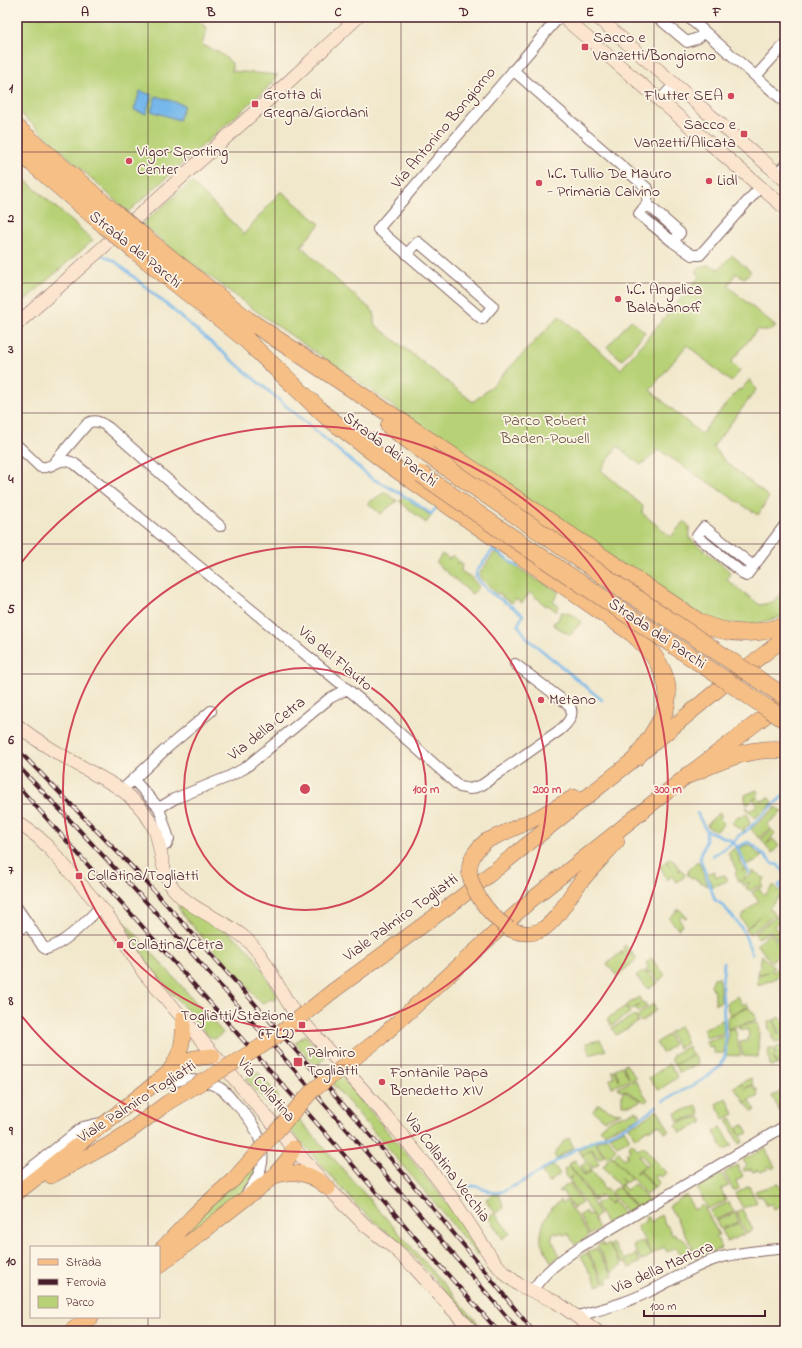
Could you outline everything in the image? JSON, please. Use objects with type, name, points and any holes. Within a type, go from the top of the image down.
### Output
[{"type":"highway","name":"Strada dei Parchi","points":[[17,128],[110,219]]},
{"type":"highway","name":"Strada dei Parchi","points":[[17,150],[110,219],[242,326],[378,443],[510,536],[785,720]]},
{"type":"highway","name":"Strada dei Parchi","points":[[242,326],[355,402],[427,454],[623,589],[785,697]]},
{"type":"highway","points":[[242,326],[411,428],[699,622],[720,630],[743,634],[761,632],[785,626]]},
{"type":"highway","points":[[242,326],[326,416],[413,483],[625,629],[645,645],[658,662],[664,673],[668,699],[661,720],[637,757]]},
{"type":"highway","points":[[688,775],[740,753],[768,749],[785,750]]},
{"type":"main road","name":"Viale Palmiro Togliatti","points":[[17,1194],[110,1144],[167,1103],[264,1044],[333,991],[460,898],[637,757],[722,686],[785,638]]},
{"type":"main road","points":[[160,1251],[195,1214],[234,1179],[312,1091],[380,1038],[530,901],[688,775],[785,701]]},
{"type":"main road","points":[[612,776],[537,818],[480,845],[471,860],[469,871],[470,877],[475,891],[501,923],[517,932],[530,933],[542,929],[557,915],[588,874],[654,803]]},
{"type":"main road","points":[[168,1073],[177,1059],[182,1045],[184,1035],[183,1018]]},
{"type":"main road","points":[[17,1194],[168,1073],[194,1058],[214,1056]]},
{"type":"main road","points":[[160,1265],[272,1178],[288,1159],[294,1148]]},
{"type":"main road","points":[[272,1178],[287,1173],[304,1174],[316,1178],[328,1188]]},
{"type":"main road","points":[[71,1331],[90,1318]]},
{"type":"street","points":[[17,324],[286,85],[358,17]]},
{"type":"street","name":"Via Antonino Bongiorno","points":[[407,254],[418,242],[493,306],[482,319],[378,229],[559,17]]},
{"type":"street","points":[[563,17],[785,208]]},
{"type":"street","points":[[597,17],[674,85],[783,173]]},
{"type":"street","points":[[657,17],[687,42],[698,38],[705,32]]},
{"type":"street","points":[[688,17],[785,102]]},
{"type":"street","points":[[756,76],[785,44]]},
{"type":"street","points":[[513,70],[648,189],[647,204],[639,214],[673,242],[692,255],[700,255],[761,186]]},
{"type":"street","points":[[660,100],[674,85]]},
{"type":"street","points":[[53,464],[88,423],[94,421],[99,422],[108,428],[220,526]]},
{"type":"street","name":"Via del Flauto","points":[[17,445],[38,466],[44,468],[63,460],[75,464],[395,729],[457,785],[464,788],[473,789],[485,783],[560,730],[568,722],[571,716],[572,710],[569,705],[515,664]]},
{"type":"street","points":[[753,566],[704,527],[697,536],[746,576],[785,525]]},
{"type":"street","name":"Via della Cetra","points":[[159,808],[181,796],[228,777],[244,768],[330,698],[347,689]]},
{"type":"street","points":[[122,790],[210,711]]},
{"type":"street","name":"Via Collatina Vecchia","points":[[17,725],[38,740],[122,790],[135,802],[148,819],[156,834],[165,872],[175,890],[187,902],[230,926],[252,945],[268,968],[292,1010],[382,1112],[433,1173],[499,1267],[516,1283],[556,1302],[578,1316],[597,1331]]},
{"type":"street","points":[[133,779],[159,808],[169,839],[166,845],[159,848]]},
{"type":"street","name":"Via Collatina","points":[[17,822],[38,837],[49,848],[100,907],[119,932],[141,970],[328,1188],[365,1225],[414,1266],[472,1331]]},
{"type":"street","points":[[17,908],[43,947],[46,949],[57,944],[86,922],[100,907]]},
{"type":"street","points":[[17,928],[22,928],[28,924]]},
{"type":"street","points":[[141,1095],[168,1082],[179,1080],[201,1081],[220,1088],[238,1105],[253,1124],[259,1138],[262,1152],[262,1163],[258,1176],[242,1201]]},
{"type":"street","points":[[17,1179],[83,1127],[108,1121]]},
{"type":"street","points":[[533,1290],[538,1282],[552,1268],[585,1244],[785,1126]]},
{"type":"street","name":"Via della Martora","points":[[578,1316],[615,1306],[649,1292],[712,1260],[728,1256],[785,1248]]},
{"type":"green space","name":"Vigor Sporting Center","points":[[17,17],[194,17],[207,28],[202,45],[220,53],[232,63],[232,71],[278,75],[265,90],[128,212],[17,110]]},
{"type":"green space","points":[[17,173],[93,240],[17,307]]},
{"type":"green space","name":"Parco Robert Baden-Powell","points":[[191,182],[244,234],[281,191],[320,224],[301,246],[339,282],[374,312],[374,324],[473,402],[492,386],[559,316],[621,369],[700,276],[695,271],[706,265],[719,269],[732,255],[751,272],[744,278],[736,273],[728,286],[776,327],[767,331],[758,329],[731,362],[740,371],[731,382],[687,345],[650,390],[701,434],[739,389],[741,390],[750,379],[756,390],[713,447],[727,463],[769,497],[758,515],[659,450],[641,465],[617,446],[601,470],[643,506],[642,513],[671,537],[684,521],[689,526],[690,539],[730,572],[727,580],[760,605],[773,602],[785,588],[785,616],[751,625],[716,622],[682,607],[447,447],[375,393],[260,314],[166,244],[142,224]]},
{"type":"green space","points":[[631,320],[645,332],[622,360],[607,347]]},
{"type":"green space","points":[[385,492],[397,501],[380,514],[368,503]]},
{"type":"green space","points":[[404,496],[431,516],[426,523],[399,501]]},
{"type":"green space","points":[[495,552],[538,581],[539,580],[559,592],[553,602],[559,606],[556,611],[548,605],[546,606],[530,592],[522,603],[516,599],[512,603],[502,597],[499,593],[497,594],[482,580],[479,574]]},
{"type":"green space","points":[[442,554],[449,559],[453,555],[459,561],[456,565],[460,562],[463,564],[461,571],[470,576],[479,587],[472,594],[436,563]]},
{"type":"green space","points":[[561,612],[572,615],[581,622],[570,635],[555,626],[553,623],[558,620]]},
{"type":"green space","points":[[757,790],[759,794],[747,805],[745,795]]},
{"type":"green space","points":[[757,797],[761,801],[769,798],[773,803],[755,818],[747,810],[747,807],[750,811],[757,805],[754,799]]},
{"type":"green space","points":[[776,807],[782,812],[767,824],[771,829],[759,838],[751,829]]},
{"type":"green space","points":[[719,813],[722,815],[719,818],[724,823],[717,831],[708,827],[707,824]]},
{"type":"green space","points":[[747,814],[750,824],[744,828],[745,831],[743,832],[741,828],[737,828],[732,822],[738,816]]},
{"type":"green space","points":[[772,830],[775,833],[767,844],[773,839],[779,846],[772,853],[761,839]]},
{"type":"green space","points":[[745,845],[751,845],[757,853],[762,856],[756,861],[746,865],[738,849]]},
{"type":"green space","points":[[735,848],[744,869],[742,871],[745,869],[748,873],[743,880],[751,875],[752,871],[757,873],[765,879],[761,888],[757,886],[751,891],[746,888],[749,883],[748,882],[744,886],[741,883],[742,881],[739,881],[735,873],[737,871],[728,853]]},
{"type":"green space","points":[[671,858],[680,869],[678,871],[681,870],[685,875],[676,882],[672,876],[667,880],[660,866],[666,862],[671,868],[666,861]]},
{"type":"green space","points":[[696,862],[699,862],[708,886],[687,875],[689,870]]},
{"type":"green space","points":[[714,871],[716,877],[725,875],[727,881],[712,887],[707,874]]},
{"type":"green space","points":[[774,885],[782,894],[769,908],[775,915],[750,934],[746,929],[759,917],[747,928],[741,918],[759,901],[752,893],[758,888],[765,895]]},
{"type":"green space","points":[[178,906],[187,908],[209,919],[221,926],[242,943],[256,959],[277,997],[273,1001],[271,999],[262,1004],[182,914]]},
{"type":"green space","points":[[679,909],[687,917],[685,918],[682,916],[679,919],[683,925],[678,929],[669,918]]},
{"type":"green space","points":[[780,914],[783,917],[774,927],[785,938],[784,945],[770,931],[758,938],[754,933]]},
{"type":"green space","points":[[122,920],[223,1033],[215,1039],[208,1036],[152,969]]},
{"type":"green space","points":[[770,933],[785,949],[780,956],[778,954],[771,962],[757,944]]},
{"type":"green space","points":[[625,945],[632,952],[626,957],[633,953],[637,959],[617,976],[607,964],[620,953],[623,955],[621,952],[625,950],[623,947]]},
{"type":"green space","points":[[762,955],[774,968],[771,970],[773,972],[784,963],[785,970],[773,980],[758,985],[758,975],[768,972],[758,974]]},
{"type":"green space","points":[[651,958],[665,975],[659,981],[650,972],[647,973],[646,971],[648,966],[646,963]]},
{"type":"green space","points":[[643,971],[647,974],[648,973],[658,983],[648,989],[636,976]]},
{"type":"green space","points":[[719,977],[721,1002],[715,1004],[715,994],[711,985],[714,978]]},
{"type":"green space","points":[[737,996],[743,1005],[746,1003],[749,1007],[741,1009],[730,1015],[726,1004]]},
{"type":"green space","points":[[639,997],[642,1003],[644,1002],[647,1006],[638,1012],[635,1009],[641,1004],[631,1010],[625,1006]]},
{"type":"green space","points":[[653,1004],[656,1010],[641,1022],[636,1017]]},
{"type":"green space","points":[[624,1007],[630,1013],[611,1026],[607,1019]]},
{"type":"green space","points":[[749,1008],[755,1015],[756,1020],[727,1029],[727,1018],[742,1009]]},
{"type":"green space","points":[[634,1015],[638,1022],[616,1035],[612,1028]]},
{"type":"green space","points":[[779,1017],[785,1026],[785,1040],[775,1042],[771,1036],[773,1035],[769,1030],[768,1022]],"holes":[[[774,1020],[780,1034],[778,1034]]]},
{"type":"green space","points":[[723,1019],[724,1033],[707,1038],[703,1029]]},
{"type":"green space","points":[[757,1022],[759,1026],[758,1057],[743,1056],[740,1042],[747,1041],[747,1038],[749,1037],[748,1030],[739,1029],[739,1026]]},
{"type":"green space","points":[[680,1026],[687,1043],[679,1048],[669,1033]]},
{"type":"green space","points":[[735,1028],[741,1056],[726,1055],[728,1030]]},
{"type":"green space","points":[[305,1035],[325,1058],[316,1066],[295,1043]]},
{"type":"green space","points":[[668,1035],[674,1044],[663,1053],[656,1043]]},
{"type":"green space","points":[[725,1036],[724,1053],[714,1053],[712,1046],[708,1047],[706,1041]]},
{"type":"green space","points":[[600,1040],[606,1050],[589,1055],[586,1043]]},
{"type":"green space","points":[[688,1046],[692,1055],[674,1065],[671,1059],[674,1054]]},
{"type":"green space","points":[[785,1046],[785,1062],[778,1064],[773,1056],[777,1065],[770,1066],[768,1048],[773,1048],[775,1053],[774,1055],[776,1053],[775,1047]]},
{"type":"green space","points":[[694,1054],[698,1064],[680,1073],[674,1065]]},
{"type":"green space","points":[[626,1064],[636,1078],[612,1087],[609,1080],[614,1077],[612,1071],[615,1070],[619,1080],[615,1069],[622,1066],[629,1078],[623,1065]]},
{"type":"green space","points":[[669,1064],[678,1077],[659,1090],[649,1078]]},
{"type":"green space","points":[[258,1072],[278,1096],[276,1098],[278,1099],[270,1106],[246,1079]]},
{"type":"green space","points":[[341,1076],[460,1218],[480,1253],[477,1255],[439,1208],[332,1083]]},
{"type":"green space","points":[[751,1078],[753,1084],[744,1089],[754,1085],[755,1089],[757,1089],[758,1097],[749,1100],[755,1109],[753,1112],[745,1103],[748,1101],[744,1102],[741,1095],[739,1095],[734,1087],[740,1083],[742,1086],[741,1083]]},
{"type":"green space","points":[[635,1080],[648,1100],[645,1102],[625,1090],[622,1091],[617,1088]]},
{"type":"green space","points":[[624,1091],[641,1101],[631,1105],[622,1105],[622,1094]]},
{"type":"green space","points":[[782,1091],[785,1094],[785,1110],[780,1112],[772,1096]]},
{"type":"green space","points":[[726,1098],[734,1114],[724,1119],[716,1104]]},
{"type":"green space","points":[[598,1104],[614,1112],[621,1113],[604,1120],[593,1111]]},
{"type":"green space","points":[[697,1106],[700,1115],[678,1121],[675,1113]]},
{"type":"green space","points":[[636,1111],[640,1114],[639,1118],[606,1132],[605,1134],[600,1129],[610,1120]]},
{"type":"green space","points":[[658,1111],[661,1115],[669,1131],[665,1133],[660,1125],[647,1130],[635,1138],[629,1127]]},
{"type":"green space","points":[[297,1117],[485,1331],[482,1331],[409,1251],[360,1209],[288,1127]]},
{"type":"green space","points":[[700,1117],[703,1122],[680,1133],[676,1125],[681,1121]]},
{"type":"green space","points":[[731,1118],[743,1142],[739,1144],[727,1120]]},
{"type":"green space","points":[[743,1124],[748,1133],[741,1136],[736,1128]]},
{"type":"green space","points":[[721,1127],[732,1146],[724,1150],[714,1132]]},
{"type":"green space","points":[[624,1129],[630,1139],[617,1146],[610,1136]]},
{"type":"green space","points":[[607,1137],[616,1149],[607,1158],[596,1142]]},
{"type":"green space","points":[[569,1138],[574,1148],[561,1155],[557,1160],[554,1155],[564,1141]]},
{"type":"green space","points":[[594,1141],[604,1156],[599,1159],[592,1149],[582,1155],[578,1150]]},
{"type":"green space","points":[[632,1143],[638,1150],[643,1146],[666,1173],[661,1177],[658,1175],[655,1177],[659,1183],[655,1188],[640,1170],[649,1164],[641,1154],[639,1155],[645,1166],[635,1173],[640,1171],[654,1188],[646,1195],[613,1156],[618,1151],[624,1159],[628,1156],[626,1153],[630,1150],[628,1146]]},
{"type":"green space","points":[[765,1148],[775,1167],[772,1169],[770,1166],[768,1169],[760,1172],[758,1170],[753,1172],[751,1169],[744,1171],[743,1168],[747,1166],[743,1160]]},
{"type":"green space","points":[[592,1150],[599,1164],[592,1168],[590,1164],[588,1165],[592,1170],[585,1174],[581,1166],[587,1162],[582,1155]]},
{"type":"green space","points":[[612,1156],[632,1179],[625,1183],[620,1178],[624,1183],[619,1186],[603,1166]]},
{"type":"green space","points":[[259,1160],[253,1179],[241,1194],[174,1248],[187,1227]]},
{"type":"green space","points":[[575,1160],[584,1175],[592,1171],[600,1181],[604,1190],[607,1189],[615,1200],[610,1203],[599,1194],[601,1197],[597,1199],[595,1197],[594,1198],[596,1201],[594,1201],[584,1184],[569,1164]]},
{"type":"green space","points":[[554,1165],[560,1174],[548,1183],[542,1172]]},
{"type":"green space","points":[[569,1165],[588,1193],[599,1215],[593,1218],[599,1228],[590,1235],[579,1216],[586,1211],[588,1215],[590,1214],[593,1216],[569,1179],[573,1176],[568,1179],[564,1170]]},
{"type":"green space","points":[[737,1165],[743,1176],[736,1181],[739,1188],[734,1191],[724,1173]]},
{"type":"green space","points":[[722,1174],[729,1186],[721,1189],[726,1201],[708,1209],[697,1188]]},
{"type":"green space","points":[[570,1183],[582,1203],[573,1208],[562,1191],[559,1193],[558,1191]]},
{"type":"green space","points":[[634,1184],[650,1202],[638,1209],[619,1187],[622,1185],[626,1190]]},
{"type":"green space","points":[[778,1184],[785,1194],[785,1203],[783,1200],[781,1201],[782,1205],[774,1209],[772,1204],[767,1205],[762,1196],[758,1197],[755,1191]]},
{"type":"green space","points":[[749,1186],[757,1202],[743,1208],[735,1194]]},
{"type":"green space","points":[[618,1187],[637,1209],[628,1214],[611,1192]]},
{"type":"green space","points":[[494,1194],[499,1194],[504,1207],[496,1213],[490,1207],[486,1199]]},
{"type":"green space","points":[[686,1195],[694,1210],[703,1205],[719,1235],[716,1236],[722,1248],[696,1258],[692,1246],[669,1206]]},
{"type":"green space","points":[[604,1199],[610,1204],[615,1201],[624,1213],[622,1214],[623,1217],[607,1225],[595,1204]]},
{"type":"green space","points":[[561,1200],[562,1203],[566,1200],[589,1236],[575,1245],[568,1233],[564,1235],[562,1232],[552,1234],[553,1237],[551,1238],[560,1256],[551,1262],[541,1242],[541,1234],[544,1221],[550,1210]]},
{"type":"green space","points":[[729,1202],[734,1212],[715,1220],[710,1211]]},
{"type":"green space","points":[[742,1209],[753,1230],[746,1233],[736,1212]]},
{"type":"green space","points":[[494,1213],[510,1233],[503,1239],[488,1217]]},
{"type":"green space","points":[[735,1213],[739,1222],[720,1229],[716,1221]]},
{"type":"green space","points":[[661,1215],[672,1235],[675,1234],[684,1240],[694,1255],[689,1256],[687,1253],[679,1253],[676,1247],[667,1252],[664,1247],[652,1254],[637,1227],[646,1221],[645,1218],[648,1217],[651,1222]]},
{"type":"green space","points":[[739,1223],[744,1234],[727,1242],[721,1230]]},
{"type":"green space","points":[[643,1241],[652,1255],[642,1261],[633,1246]]},
{"type":"green space","points":[[602,1243],[604,1246],[608,1244],[622,1265],[612,1272],[597,1246]]},
{"type":"green space","points":[[612,1243],[625,1260],[636,1254],[640,1262],[630,1268],[626,1262],[621,1262],[610,1246]]},
{"type":"green space","points":[[596,1248],[613,1275],[607,1279],[609,1283],[606,1284],[588,1252]]},
{"type":"green space","points":[[587,1253],[604,1283],[598,1286],[581,1256]]},
{"type":"water","points":[[140,91],[152,95],[146,114],[134,110]]},
{"type":"water","points":[[156,96],[184,105],[179,120],[151,111]]},
{"type":"waterway","points":[[102,255],[116,262],[371,478],[402,494],[431,514],[436,508]]},
{"type":"waterway","points":[[495,547],[477,571],[476,576],[480,582],[491,593],[523,615],[518,625],[528,639],[602,700]]},
{"type":"waterway","points":[[493,549],[518,567]]},
{"type":"waterway","points":[[712,856],[733,843],[739,835],[745,832],[785,794]]},
{"type":"waterway","points":[[697,813],[706,830],[706,840],[700,858],[715,900],[723,905],[743,930],[752,954]]},
{"type":"waterway","points":[[706,830],[730,840],[737,847],[748,842],[752,844],[773,864],[778,865],[785,873]]},
{"type":"waterway","points":[[737,847],[749,873]]},
{"type":"waterway","points":[[785,880],[779,885],[782,890],[785,891]]},
{"type":"waterway","points":[[663,1101],[703,1080],[722,1065],[721,1063],[725,1057],[726,1050],[722,985],[724,963]]},
{"type":"waterway","points":[[465,1188],[476,1186],[496,1193],[504,1191],[529,1178],[582,1146],[637,1120],[657,1106]]},
{"type":"railway","points":[[17,749],[137,872],[212,955],[404,1174],[533,1331]]},
{"type":"railway","points":[[17,765],[160,917],[348,1131],[519,1331]]},
{"type":"railway","points":[[17,785],[321,1128],[498,1331]]},
{"type":"place","name":"Sacco e Vanzetti/Bongiorno","points":[[585,47]]},
{"type":"place","name":"Flutter SEA","points":[[731,96]]},
{"type":"place","name":"Grotta di Gregna/Giordani","points":[[255,104]]},
{"type":"place","name":"Sacco e Vanzetti/Alicata","points":[[744,134]]},
{"type":"place","name":"Vigor Sporting Center","points":[[129,161]]},
{"type":"place","name":"Lidl","points":[[709,181]]},
{"type":"place","name":"I.C. Tullio De Mauro - Primaria Calvino","points":[[539,183]]},
{"type":"place","name":"I.C. Angelica Balabanoff","points":[[618,299]]},
{"type":"place","name":"Metano","points":[[541,700]]},
{"type":"place","name":"Collatina/Togliatti","points":[[79,876]]},
{"type":"place","name":"Collatina/Cetra","points":[[120,945]]},
{"type":"place","name":"Togliatti/Stazione (FL2)","points":[[302,1025]]},
{"type":"place","name":"Palmiro Togliatti","points":[[298,1062]]},
{"type":"place","name":"Fontanile Papa Benedetto XIV","points":[[382,1082]]}]
